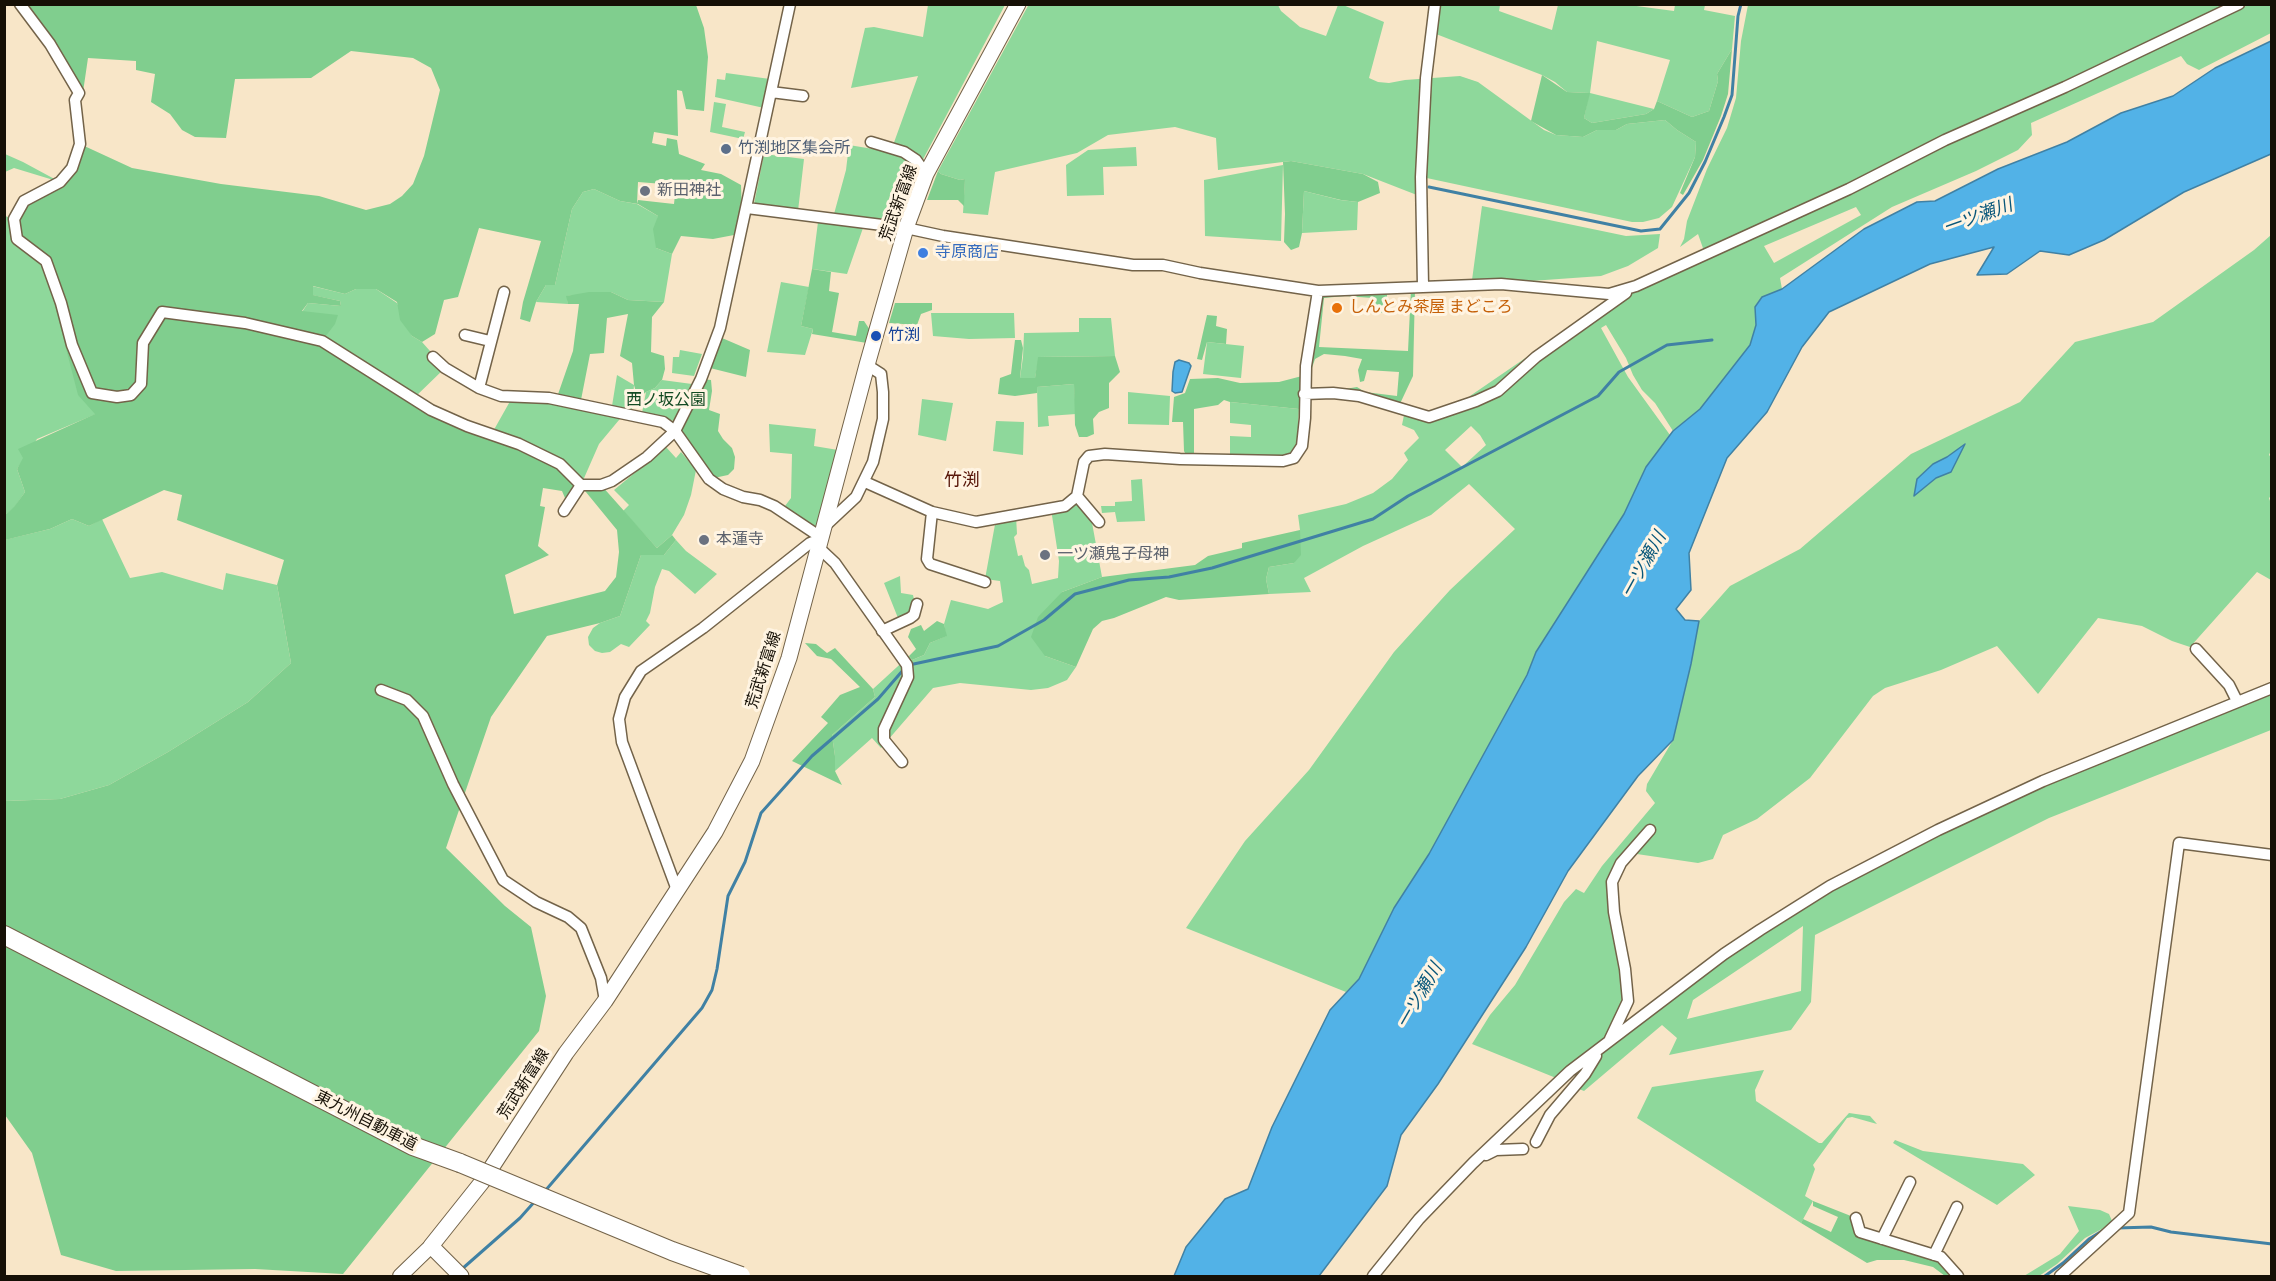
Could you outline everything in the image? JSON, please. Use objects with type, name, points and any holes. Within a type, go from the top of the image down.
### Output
[{"type":"highway","name":"東九州自動車道","points":[[4,935],[413,1146],[460,1163],[672,1251],[741,1276]]},
{"type":"main road","name":"荒武新富線","points":[[431,1246],[482,1182],[566,1053],[605,1001],[715,832],[752,761],[789,658],[906,228],[927,174],[1018,4]]},
{"type":"main road","points":[[400,1276],[431,1246],[461,1276]]},
{"type":"street","points":[[20,4],[50,44],[79,93],[75,100],[80,144],[72,168],[60,182],[24,201],[14,219],[17,239],[46,261],[61,303],[72,345],[92,393],[109,397],[131,396],[141,384],[143,343],[162,312],[245,323],[322,341],[431,410],[467,426],[519,444],[560,464],[581,485],[601,485],[612,481],[647,457],[675,431],[700,379],[720,328],[790,4]]},
{"type":"street","points":[[1423,286],[1421,177],[1426,78],[1435,4]]},
{"type":"street","points":[[747,208],[906,228],[943,236],[1132,265],[1163,265],[1318,291],[1501,284],[1609,294],[1636,286],[1849,189],[1945,140],[2065,87],[2239,4]]},
{"type":"street","points":[[771,92],[803,96]]},
{"type":"street","points":[[871,142],[904,152],[916,160],[927,174]]},
{"type":"street","points":[[1304,394],[1333,393],[1359,396],[1429,417],[1498,391],[1536,357],[1636,286]]},
{"type":"street","points":[[865,482],[932,512],[976,522],[1065,506],[1077,496],[1084,462],[1089,456],[1105,454],[1180,459],[1283,461],[1294,458],[1302,446],[1306,366],[1318,291]]},
{"type":"street","points":[[479,388],[504,292]]},
{"type":"street","points":[[465,335],[490,341]]},
{"type":"street","points":[[433,357],[445,368],[479,388],[501,396],[549,398],[663,422],[675,431],[709,479],[723,489],[774,506],[822,537],[835,563],[907,665],[908,677],[884,729],[884,740],[893,754],[902,762]]},
{"type":"street","points":[[677,890],[622,742],[619,719],[625,698],[640,671],[703,628],[810,543],[822,537],[856,497],[873,462],[883,419],[881,374],[867,365]]},
{"type":"street","points":[[564,511],[581,485]]},
{"type":"street","points":[[1077,496],[1099,522]]},
{"type":"street","points":[[932,512],[927,559],[930,564],[985,582]]},
{"type":"street","points":[[882,631],[914,615],[917,604]]},
{"type":"street","points":[[2196,649],[2229,685],[2237,701]]},
{"type":"street","points":[[1536,1142],[1550,1115],[1585,1074],[1608,1042],[1724,954],[1830,886],[1938,830],[2043,781],[2271,688]]},
{"type":"street","points":[[381,690],[407,700],[423,716],[439,747],[453,784],[503,880],[536,902],[568,917],[581,928],[601,978],[605,1001]]},
{"type":"street","points":[[1608,1042],[1628,1001],[1625,969],[1614,912],[1612,882],[1621,863],[1650,830]]},
{"type":"street","points":[[2063,1276],[2129,1213],[2179,843],[2271,855]]},
{"type":"street","points":[[1373,1276],[1419,1219],[1473,1163],[1570,1071],[1600,1051]]},
{"type":"street","points":[[1473,1163],[1496,1150],[1523,1149]]},
{"type":"street","points":[[1882,1239],[1910,1182]]},
{"type":"street","points":[[1934,1255],[1957,1207]]},
{"type":"street","points":[[1856,1218],[1860,1232],[1941,1257],[1958,1276]]},
{"type":"green space","points":[[1029,4],[1278,5],[1281,11],[1300,27],[1326,36],[1338,5],[1343,5],[1384,22],[1369,78],[1378,82],[1389,83],[1460,76],[1478,82],[1544,130],[1556,135],[1583,137],[1597,130],[1616,130],[1627,124],[1665,120],[1696,142],[1695,157],[1672,207],[1659,218],[1632,222],[1422,177],[1422,197],[1363,174],[1291,161],[1218,170],[1216,138],[1175,127],[1108,135],[1077,153],[995,172],[988,215],[963,213],[965,179],[960,180],[938,171]]},
{"type":"green space","points":[[20,5],[696,5],[704,28],[708,57],[704,111],[686,109],[682,91],[677,90],[678,136],[654,132],[652,143],[666,146],[667,138],[677,140],[679,154],[705,164],[701,170],[721,174],[741,185],[742,212],[734,235],[713,239],[681,236],[672,254],[656,248],[653,229],[658,216],[637,204],[620,201],[594,189],[583,192],[572,209],[555,285],[546,285],[536,302],[530,322],[520,319],[541,241],[479,228],[458,297],[444,300],[435,334],[422,342],[412,336],[400,320],[397,302],[376,289],[356,289],[345,294],[313,286],[313,295],[340,301],[341,306],[308,303],[302,311],[338,315],[335,324],[322,341],[431,410],[560,464],[581,485],[601,485],[657,548],[672,535],[676,540],[664,555],[641,555],[620,616],[547,636],[491,717],[446,848],[505,906],[531,927],[546,996],[539,1031],[343,1274],[255,1269],[116,1271],[61,1255],[32,1153],[5,1115],[5,801],[60,799],[109,785],[168,752],[248,702],[291,663],[277,585],[284,560],[177,520],[182,495],[164,490],[89,526],[72,519],[50,529],[5,540],[5,515],[25,492],[17,469],[23,458],[18,449],[95,414],[78,395],[47,275],[46,261],[17,239],[14,219],[24,201],[60,182],[80,144],[132,168],[221,184],[319,196],[366,210],[390,204],[402,196],[413,184],[424,156],[440,90],[431,68],[413,58],[351,51],[311,78],[235,79],[226,138],[195,137],[182,130],[170,114],[151,102],[155,74],[136,70],[136,61],[88,58],[83,92]],"holes":[[[638,182],[676,185],[674,204],[638,200],[637,204]],[[581,486],[617,530],[619,552],[616,577],[605,591],[514,614],[505,575],[549,555],[538,546],[545,507],[540,506],[543,488],[562,491],[568,505]]]},
{"type":"green space","points":[[928,5],[1005,5],[920,165],[916,160],[892,189],[883,219],[834,214],[846,170],[849,145],[873,149],[875,143],[892,148],[918,76],[851,88],[865,28],[874,27],[923,37]]},
{"type":"green space","points":[[1441,5],[1500,5],[1499,11],[1552,30],[1558,5],[1629,5],[1674,11],[1675,5],[1705,5],[1704,10],[1735,16],[1732,49],[1717,74],[1718,81],[1709,111],[1692,117],[1657,101],[1670,60],[1597,41],[1590,93],[1654,109],[1646,114],[1592,123],[1584,118],[1589,93],[1567,92],[1542,75],[1436,34]]},
{"type":"green space","points":[[1748,5],[2231,5],[1704,251],[1698,234],[1680,247],[1687,221],[1707,169],[1727,128],[1736,98],[1741,41]]},
{"type":"green space","points":[[2248,5],[2271,5],[2271,33],[2199,70],[2187,64],[2181,56],[2031,123],[2032,135],[2018,150],[1976,171],[1892,207],[1780,278],[1782,289],[1762,297],[1755,307],[1756,325],[1750,345],[1700,409],[1673,431],[1655,403],[1642,390],[1606,325],[1601,328],[1628,377],[1670,435],[1646,467],[1624,514],[1536,652],[1527,675],[1429,854],[1394,908],[1359,979],[1346,992],[1186,928],[1245,841],[1309,770],[1394,652],[1450,590],[1515,529],[1469,484],[1431,515],[1363,546],[1304,578],[1311,592],[1269,594],[1266,579],[1269,567],[1294,563],[1300,530],[1298,515],[1346,504],[1373,493],[1392,479],[1408,460],[1404,453],[1419,438],[1414,430],[1402,425],[1405,410],[1429,417],[1467,404],[1470,396],[1610,300],[1589,319],[1637,290]],"holes":[[[1856,207],[1861,215],[1774,263],[1764,246]],[[1471,426],[1486,445],[1462,467],[1445,450]]]},
{"type":"green space","points":[[1732,49],[1728,94],[1721,116],[1703,160],[1683,195],[1680,193],[1695,157],[1696,142],[1665,120],[1627,124],[1616,130],[1597,130],[1583,137],[1556,135],[1531,121],[1542,75],[1567,92],[1590,93],[1584,118],[1592,123],[1646,114],[1654,109],[1657,101],[1692,117],[1709,111],[1718,81],[1717,74]]},
{"type":"green space","points":[[726,73],[770,79],[764,108],[715,97],[717,79],[725,80]]},
{"type":"green space","points":[[714,102],[726,104],[722,127],[745,132],[743,139],[710,132]]},
{"type":"green space","points":[[1136,147],[1137,166],[1103,167],[1104,195],[1067,196],[1066,165],[1088,150]]},
{"type":"green space","points":[[5,154],[60,182],[14,168],[5,172]]},
{"type":"green space","points":[[764,154],[804,159],[798,211],[754,204]]},
{"type":"green space","points":[[1291,161],[1363,174],[1378,182],[1380,193],[1358,202],[1304,191],[1299,247],[1291,250],[1284,242],[1283,162]]},
{"type":"green space","points":[[1283,165],[1281,241],[1205,236],[1204,180]]},
{"type":"green space","points":[[938,171],[960,180],[965,179],[964,206],[958,200],[927,200]]},
{"type":"green space","points":[[594,189],[620,201],[637,204],[658,216],[656,248],[672,254],[664,302],[628,300],[611,292],[567,296],[568,304],[536,302],[546,285],[555,285],[572,209],[583,192]]},
{"type":"green space","points":[[1304,191],[1358,202],[1357,230],[1302,233]]},
{"type":"green space","points":[[1482,206],[1626,236],[1660,234],[1658,248],[1628,266],[1601,276],[1531,281],[1472,280]]},
{"type":"green space","points":[[5,216],[14,219],[46,261],[96,414],[37,439],[17,469],[25,492],[14,508],[5,515]]},
{"type":"green space","points":[[818,222],[863,228],[847,274],[812,269]]},
{"type":"green space","points":[[2271,235],[2272,448],[2269,455],[2271,457],[2272,495],[2269,498],[2272,507],[2271,580],[2257,572],[2190,647],[2142,626],[2098,618],[2038,694],[1997,646],[1941,670],[1885,688],[1873,696],[1810,778],[1757,819],[1723,835],[1713,859],[1698,863],[1630,853],[1612,882],[1628,1001],[1609,1041],[1760,930],[1938,830],[2271,688],[2271,730],[2049,818],[1815,935],[1811,1002],[1791,1030],[1669,1055],[1677,1038],[1662,1025],[1584,1091],[1574,1087],[1599,1053],[1561,1080],[1472,1044],[1490,1015],[1515,985],[1564,902],[1576,889],[1584,893],[1602,866],[1655,803],[1646,791],[1647,784],[1673,740],[1699,621],[1730,586],[1800,549],[1911,454],[2020,402],[2075,342],[2153,322],[2254,250]],"holes":[[[1964,445],[1951,472],[1936,478],[1914,495],[1917,479],[1933,464]],[[1803,926],[1801,991],[1687,1019],[1693,1000]]]},
{"type":"green space","points":[[812,269],[831,272],[829,291],[839,293],[832,332],[856,336],[859,321],[864,321],[870,330],[867,343],[812,334],[813,329],[801,326]]},
{"type":"green space","points":[[781,282],[809,287],[801,326],[813,329],[805,355],[767,352]]},
{"type":"green space","points":[[312,286],[345,294],[356,289],[376,289],[397,303],[412,336],[422,342],[445,368],[413,399],[322,341],[302,312],[308,303],[341,306],[340,301],[312,295]]},
{"type":"green space","points":[[1411,289],[1415,289],[1413,376],[1398,408],[1345,389],[1357,387],[1365,392],[1397,396],[1399,372],[1367,370],[1364,381],[1360,382],[1358,370],[1362,359],[1324,354],[1315,359],[1312,368],[1311,392],[1306,366],[1320,292],[1387,291],[1387,310],[1381,313],[1374,311],[1373,298],[1345,296],[1324,298],[1319,347],[1408,351]]},
{"type":"green space","points":[[589,292],[611,292],[628,300],[664,302],[652,317],[651,352],[664,356],[665,369],[662,380],[655,388],[638,399],[632,363],[620,356],[628,314],[607,318],[604,353],[590,354],[580,405],[556,400],[573,351],[579,304],[568,304],[566,296]]},
{"type":"green space","points":[[895,303],[932,303],[932,310],[921,314],[917,325],[889,323]]},
{"type":"green space","points":[[931,313],[1014,313],[1015,338],[969,339],[933,336]]},
{"type":"green space","points":[[1207,315],[1217,316],[1216,326],[1227,329],[1226,344],[1207,342],[1202,360],[1197,359]]},
{"type":"green space","points":[[1079,318],[1111,318],[1115,356],[1039,357],[1035,378],[1020,378],[1024,333],[1079,332]]},
{"type":"green space","points":[[722,338],[750,350],[746,377],[710,368]]},
{"type":"green space","points":[[1015,340],[1021,340],[1023,348],[1020,378],[1035,378],[1038,357],[1115,356],[1120,372],[1109,383],[1109,408],[1099,412],[1093,419],[1094,434],[1079,437],[1075,425],[1074,384],[1037,387],[1037,393],[1015,396],[998,394],[1000,378],[1011,374]]},
{"type":"green space","points":[[1207,342],[1244,346],[1241,378],[1203,374]]},
{"type":"green space","points":[[680,350],[702,354],[694,376],[672,373],[673,357],[679,357]]},
{"type":"green space","points":[[617,375],[634,385],[632,410],[612,406]]},
{"type":"green space","points":[[1302,376],[1299,409],[1224,400],[1218,405],[1194,409],[1194,455],[1186,455],[1183,422],[1172,422],[1174,397],[1185,393],[1190,379],[1218,378],[1240,383],[1279,382]]},
{"type":"green space","points":[[701,379],[711,380],[709,410],[720,414],[718,431],[732,448],[735,457],[734,469],[728,475],[709,479],[675,431]]},
{"type":"green space","name":"西ノ坂公園","points":[[662,380],[692,384],[678,417],[674,421],[642,413],[646,392],[655,388]]},
{"type":"green space","points":[[1074,384],[1076,414],[1048,416],[1049,426],[1038,427],[1037,387]]},
{"type":"green space","points":[[1128,392],[1170,396],[1169,425],[1128,424]]},
{"type":"green space","points":[[513,396],[624,414],[599,444],[581,485],[491,435]]},
{"type":"green space","points":[[922,399],[953,403],[946,441],[918,435]]},
{"type":"green space","points":[[1230,402],[1299,409],[1297,445],[1292,453],[1283,457],[1230,454],[1230,436],[1251,437],[1251,425],[1230,423]]},
{"type":"green space","points":[[996,421],[1024,422],[1023,455],[993,451]]},
{"type":"green space","points":[[769,424],[816,429],[814,446],[838,450],[816,533],[782,510],[791,498],[792,454],[770,452]]},
{"type":"green space","points":[[666,447],[676,458],[681,452],[696,470],[684,515],[672,535],[657,548],[623,511],[629,505],[614,490]]},
{"type":"green space","points":[[1142,479],[1145,521],[1117,522],[1115,512],[1102,513],[1101,506],[1115,506],[1115,502],[1132,501],[1131,480]]},
{"type":"green space","points":[[1077,496],[1090,512],[1102,577],[1062,592],[1045,656],[1076,667],[1067,680],[1048,688],[1031,690],[960,683],[933,688],[881,748],[872,738],[835,771],[832,735],[875,697],[873,689],[909,656],[912,660],[924,655],[930,643],[946,636],[944,624],[951,600],[988,609],[1003,602],[1000,581],[985,579],[996,519],[1016,516],[1017,534],[1014,537],[1018,556],[1022,555],[1032,584],[1058,578],[1059,561],[1051,509]]},
{"type":"green space","points":[[72,519],[89,526],[102,519],[130,578],[162,572],[223,590],[226,573],[277,585],[291,663],[248,702],[168,752],[109,785],[60,799],[5,801],[4,540],[50,529]]},
{"type":"green space","points":[[1300,530],[1301,555],[1294,563],[1269,567],[1266,579],[1269,594],[1179,600],[1166,597],[1102,621],[1093,629],[1076,667],[1045,656],[1031,637],[1038,617],[1062,592],[1102,577],[1195,565],[1208,556],[1242,548],[1242,543]]},
{"type":"green space","points":[[676,540],[686,551],[717,574],[695,594],[669,571],[662,569],[646,621],[650,625],[629,647],[621,644],[610,652],[595,651],[589,645],[588,637],[593,628],[600,623],[620,616],[641,555],[664,555]]},
{"type":"green space","points":[[900,576],[901,593],[913,595],[916,609],[900,623],[884,583]]},
{"type":"green space","points":[[937,621],[944,624],[947,636],[930,643],[924,655],[912,660],[909,656],[916,649],[908,637],[911,629],[921,625],[924,631]]},
{"type":"green space","points":[[805,643],[816,644],[827,653],[835,648],[873,689],[875,697],[832,735],[835,771],[842,785],[792,761],[828,723],[821,717],[840,695],[860,687],[831,659],[817,656]]},
{"type":"green space","points":[[1764,1070],[1755,1090],[1756,1101],[1819,1143],[1822,1143],[1849,1113],[1870,1116],[1877,1124],[1852,1117],[1847,1118],[1813,1165],[1815,1169],[1805,1196],[1813,1201],[1801,1223],[1637,1118],[1652,1087]]},
{"type":"green space","points":[[1895,1140],[1923,1151],[2023,1164],[2035,1175],[1997,1205],[1893,1143]]},
{"type":"green space","points":[[1813,1201],[1856,1218],[1860,1232],[1941,1257],[1954,1272],[1945,1276],[1933,1267],[1904,1260],[1877,1260],[1867,1263],[1801,1223],[1803,1219],[1831,1232],[1838,1217],[1813,1206]]},
{"type":"green space","points":[[2068,1206],[2100,1210],[2109,1214],[2113,1223],[2085,1238],[2057,1264],[2039,1276],[2024,1276],[2060,1254],[2079,1231]]},
{"type":"water","name":"一ツ瀬川","points":[[2271,41],[2271,154],[2184,192],[2104,240],[2069,255],[2040,251],[2007,274],[1977,275],[1994,247],[1930,264],[1829,312],[1802,347],[1767,412],[1727,458],[1689,553],[1691,590],[1676,609],[1685,620],[1699,621],[1673,740],[1638,776],[1568,871],[1526,947],[1438,1084],[1401,1135],[1387,1186],[1319,1276],[1174,1276],[1186,1247],[1225,1199],[1248,1189],[1272,1127],[1330,1010],[1359,979],[1394,908],[1429,854],[1527,675],[1536,652],[1624,514],[1646,467],[1673,431],[1700,409],[1750,345],[1756,325],[1755,307],[1762,297],[1782,289],[1864,229],[1917,202],[1935,201],[1998,169],[2067,142],[2121,113],[2173,96],[2215,68]]},
{"type":"water","points":[[1179,360],[1191,366],[1182,392],[1175,393],[1172,391],[1173,372],[1175,362]]},
{"type":"water","points":[[1965,444],[1951,472],[1936,478],[1914,496],[1917,479],[1933,464]]},
{"type":"waterway","points":[[1429,187],[1641,231],[1660,229],[1689,193],[1705,162],[1732,95],[1738,16],[1741,4]]},
{"type":"waterway","points":[[909,665],[998,646],[1044,620],[1075,594],[1129,580],[1169,577],[1212,568],[1373,519],[1408,496],[1598,396],[1619,372],[1667,345],[1712,340]]},
{"type":"waterway","points":[[545,1191],[702,1008],[712,990],[717,969],[728,896],[745,862],[761,813],[812,756],[878,699],[904,669]]},
{"type":"waterway","points":[[462,1269],[520,1218],[536,1200]]},
{"type":"waterway","points":[[2117,1228],[2151,1227],[2171,1232],[2272,1244]]},
{"type":"waterway","points":[[2045,1276],[2102,1231]]},
{"type":"place","name":"竹渕地区集会所","points":[[726,149]]},
{"type":"place","name":"新田神社","points":[[645,191]]},
{"type":"place","name":"寺原商店","points":[[923,253]]},
{"type":"place","name":"しんとみ茶屋 まどころ","points":[[1337,308]]},
{"type":"place","name":"竹渕","points":[[876,336]]},
{"type":"place","name":"本蓮寺","points":[[704,540]]},
{"type":"place","name":"一ツ瀬鬼子母神","points":[[1045,555]]},
{"type":"district","name":"竹渕","points":[[962,481]]}]
